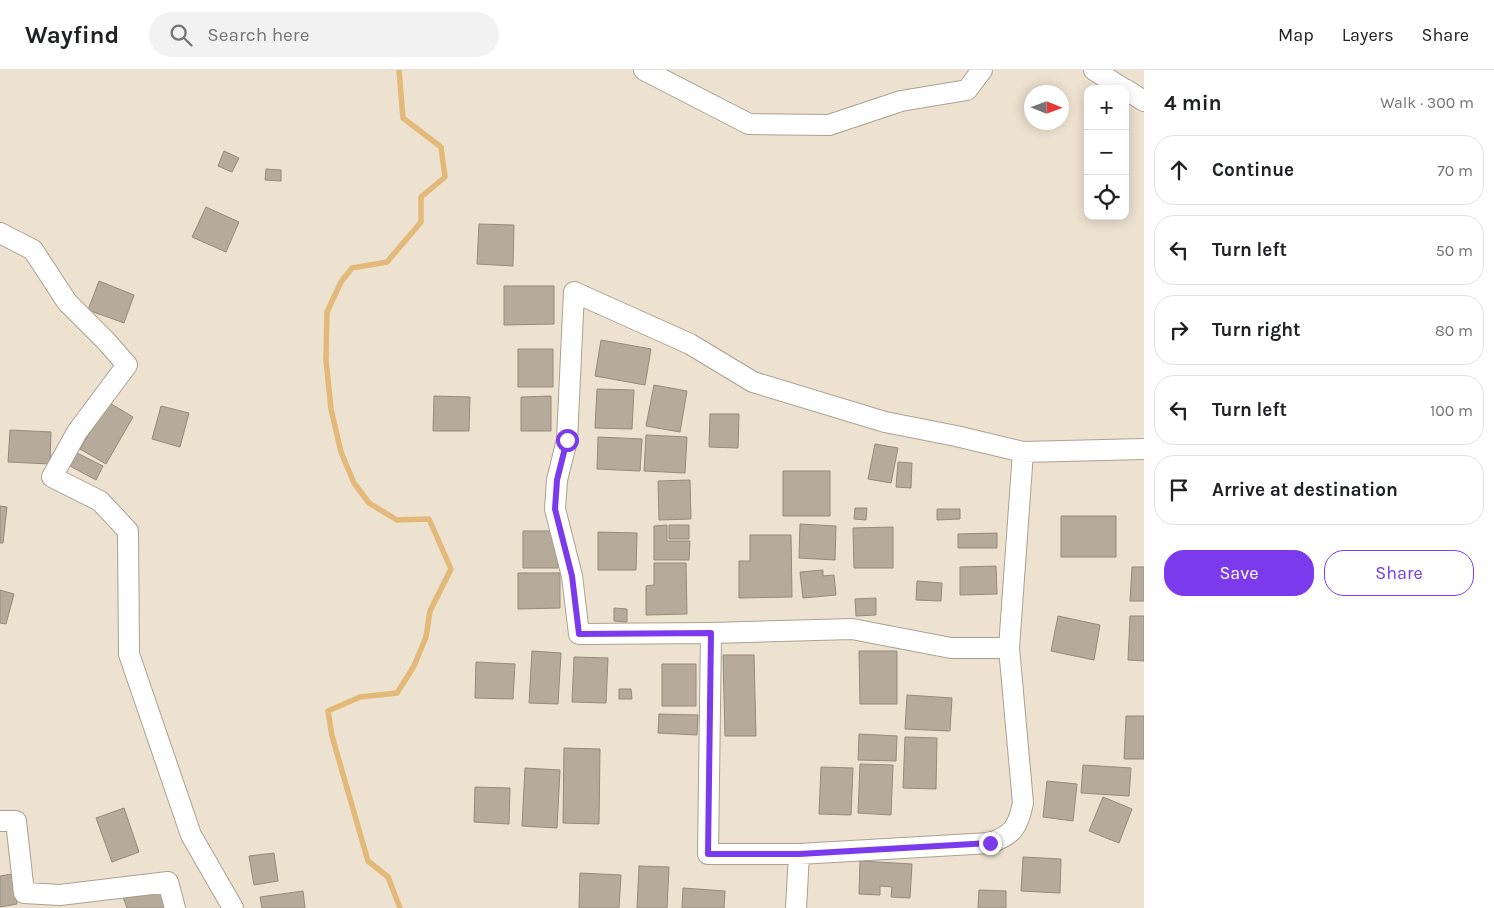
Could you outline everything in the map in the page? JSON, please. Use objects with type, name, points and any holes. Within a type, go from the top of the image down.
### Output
[{"type":"street","points":[[644,70],[749,124],[829,125],[900,101],[967,90],[982,70]]},
{"type":"street","points":[[1094,70],[1118,85]]},
{"type":"street","points":[[1129,92],[1144,101]]},
{"type":"street","points":[[0,233],[33,250],[67,302],[106,340],[127,365],[77,432],[52,477],[100,501],[128,531],[129,654],[191,835],[233,908]]},
{"type":"street","points":[[1009,648],[951,648],[852,628],[711,633],[579,634],[572,576],[555,509],[557,480],[567,440],[574,292],[690,344],[753,382],[885,422],[1023,452],[1144,448]]},
{"type":"street","points":[[711,633],[708,854],[799,854],[990,843],[1006,838],[1019,822],[1023,803],[1009,648],[1023,452]]},
{"type":"street","points":[[0,821],[16,821],[26,901],[168,882],[175,908]]},
{"type":"street","points":[[796,908],[799,854]]},
{"type":"building","points":[[224,151],[239,158],[232,172],[218,166]]},
{"type":"building","points":[[266,169],[281,170],[281,181],[265,180]]},
{"type":"building","points":[[206,207],[239,222],[226,252],[192,237]]},
{"type":"building","points":[[479,224],[514,225],[513,266],[477,264]]},
{"type":"building","points":[[99,281],[134,295],[124,323],[88,310]]},
{"type":"building","points":[[504,286],[554,286],[554,324],[504,325]]},
{"type":"building","points":[[601,340],[651,349],[645,385],[595,376]]},
{"type":"building","points":[[518,349],[553,349],[553,387],[518,387]]},
{"type":"building","points":[[654,385],[687,391],[680,432],[646,426]]},
{"type":"building","points":[[597,389],[634,390],[632,429],[595,428]]},
{"type":"building","points":[[434,396],[470,397],[469,431],[433,431]]},
{"type":"building","points":[[551,396],[551,431],[521,431],[521,397]]},
{"type":"building","points":[[108,402],[133,417],[106,464],[80,449]]},
{"type":"building","points":[[161,406],[189,413],[180,447],[152,439]]},
{"type":"building","points":[[710,414],[739,414],[738,448],[709,447]]},
{"type":"building","points":[[10,430],[51,432],[50,464],[8,462]]},
{"type":"building","points":[[646,435],[687,437],[685,473],[644,471]]},
{"type":"building","points":[[598,437],[642,439],[640,471],[597,469]]},
{"type":"building","points":[[875,444],[898,448],[891,483],[868,479]]},
{"type":"building","points":[[77,453],[103,466],[96,480],[70,466]]},
{"type":"building","points":[[898,462],[912,463],[911,488],[896,487]]},
{"type":"building","points":[[783,471],[830,471],[830,516],[783,516]]},
{"type":"building","points":[[690,480],[691,519],[659,520],[658,481]]},
{"type":"building","points":[[0,506],[7,507],[3,543],[0,543]]},
{"type":"building","points":[[855,508],[867,508],[866,520],[854,519]]},
{"type":"building","points":[[937,509],[960,509],[960,519],[937,520]]},
{"type":"building","points":[[1061,516],[1116,516],[1116,557],[1061,557]]},
{"type":"building","points":[[800,524],[836,526],[835,560],[799,558]]},
{"type":"building","points":[[667,525],[667,541],[690,541],[689,560],[654,560],[654,526]]},
{"type":"building","points":[[669,525],[689,525],[689,539],[669,539]]},
{"type":"building","points":[[893,527],[893,568],[854,568],[853,528]]},
{"type":"building","points":[[523,531],[558,531],[558,568],[523,568]]},
{"type":"building","points":[[598,532],[637,533],[636,570],[598,570]]},
{"type":"building","points":[[997,533],[997,548],[958,548],[958,534]]},
{"type":"building","points":[[750,535],[791,535],[792,597],[739,598],[739,561],[750,561]]},
{"type":"building","points":[[654,563],[686,563],[687,614],[646,615],[646,586],[654,585]]},
{"type":"building","points":[[996,566],[997,594],[960,595],[960,567]]},
{"type":"building","points":[[1132,567],[1144,567],[1144,601],[1130,601]]},
{"type":"building","points":[[823,570],[823,576],[834,575],[836,595],[803,598],[800,572]]},
{"type":"building","points":[[518,573],[560,573],[560,608],[518,609]]},
{"type":"building","points":[[917,581],[942,583],[941,601],[916,600]]},
{"type":"building","points":[[0,590],[14,594],[6,624],[0,623]]},
{"type":"building","points":[[876,598],[876,615],[856,616],[855,599]]},
{"type":"building","points":[[614,608],[627,609],[627,622],[614,621]]},
{"type":"building","points":[[1058,616],[1100,625],[1094,660],[1051,651]]},
{"type":"building","points":[[1130,616],[1144,616],[1144,661],[1128,660]]},
{"type":"building","points":[[532,651],[561,653],[558,704],[529,703]]},
{"type":"building","points":[[859,651],[897,651],[897,704],[860,704]]},
{"type":"building","points":[[723,655],[754,655],[756,736],[725,736]]},
{"type":"building","points":[[574,657],[608,658],[606,703],[572,702]]},
{"type":"building","points":[[476,662],[515,664],[513,699],[475,698]]},
{"type":"building","points":[[662,664],[696,664],[696,706],[662,706]]},
{"type":"building","points":[[619,689],[631,689],[632,699],[619,699]]},
{"type":"building","points":[[907,695],[952,698],[950,731],[905,729]]},
{"type":"building","points":[[659,714],[698,715],[697,735],[658,733]]},
{"type":"building","points":[[1126,716],[1144,716],[1144,759],[1124,759]]},
{"type":"building","points":[[859,734],[897,736],[896,761],[858,760]]},
{"type":"building","points":[[905,737],[937,738],[936,789],[903,788]]},
{"type":"building","points":[[564,748],[600,749],[599,824],[563,823]]},
{"type":"building","points":[[860,764],[893,765],[891,815],[858,813]]},
{"type":"building","points":[[1083,765],[1131,768],[1129,796],[1081,793]]},
{"type":"building","points":[[821,767],[853,768],[851,815],[819,814]]},
{"type":"building","points":[[525,768],[560,770],[557,828],[522,826]]},
{"type":"building","points":[[1047,781],[1077,784],[1073,821],[1043,817]]},
{"type":"building","points":[[475,787],[510,788],[509,824],[474,822]]},
{"type":"building","points":[[1103,797],[1132,809],[1119,843],[1089,831]]},
{"type":"building","points":[[124,808],[139,852],[112,862],[96,818]]},
{"type":"building","points":[[274,853],[278,881],[254,885],[249,856]]},
{"type":"building","points":[[1023,857],[1061,859],[1060,893],[1021,891]]},
{"type":"building","points":[[860,861],[912,864],[910,898],[891,897],[892,887],[880,886],[880,895],[859,894]]},
{"type":"building","points":[[639,866],[669,867],[667,908],[637,908]]},
{"type":"building","points":[[580,873],[621,875],[619,908],[579,908]]},
{"type":"building","points":[[12,874],[17,904],[0,907],[0,876]]},
{"type":"building","points":[[160,886],[167,908],[127,908],[123,897]]},
{"type":"building","points":[[683,888],[725,891],[724,908],[682,908]]},
{"type":"building","points":[[979,890],[1006,891],[1006,908],[978,908]]},
{"type":"building","points":[[303,891],[305,908],[262,908],[260,897]]},
{"type":"waterway","points":[[399,70],[403,118],[441,147],[445,177],[421,197],[421,222],[387,262],[352,268],[341,282],[327,312],[326,360],[331,409],[341,452],[354,483],[369,503],[397,520],[429,519],[451,569],[430,611],[426,637],[414,666],[397,693],[360,697],[328,711],[332,736],[368,861],[388,877],[400,908]]},
{"type":"route","points":[[567,440],[557,480],[555,509],[561,539],[572,576],[579,634],[711,633],[708,854],[799,854],[990,843]]}]
